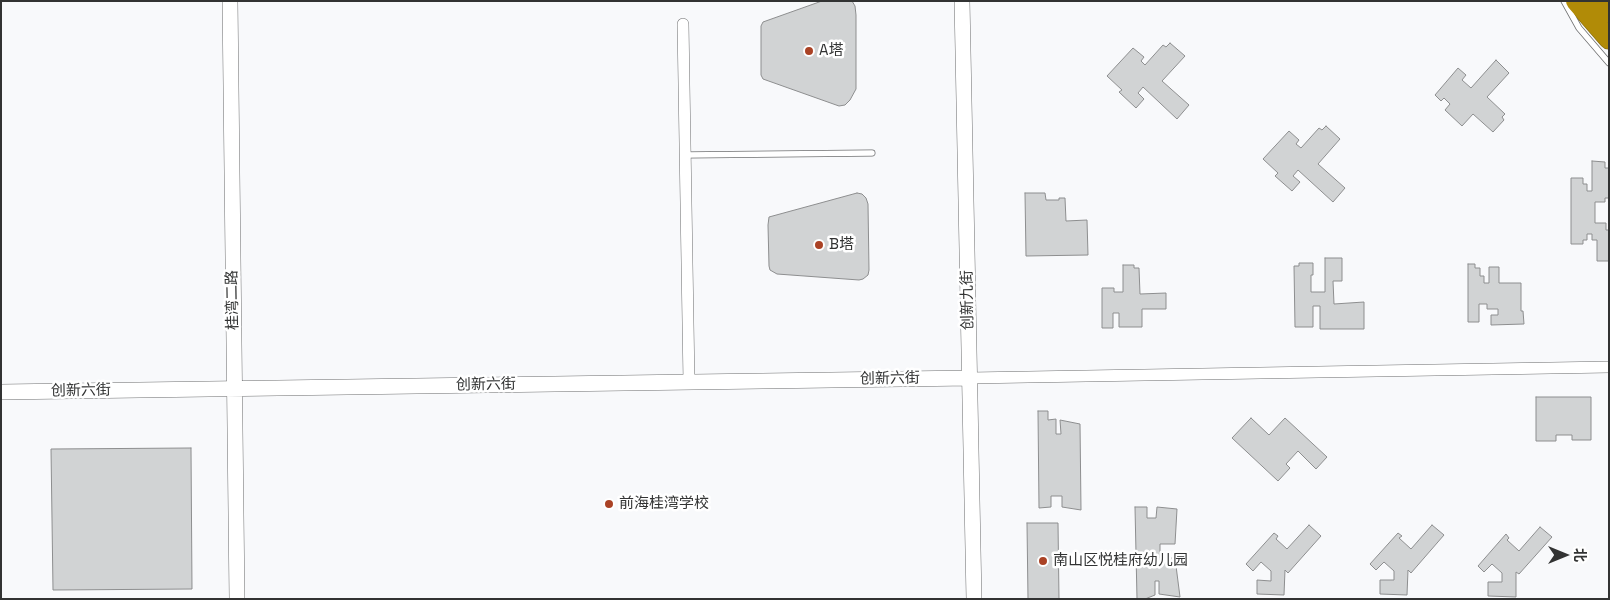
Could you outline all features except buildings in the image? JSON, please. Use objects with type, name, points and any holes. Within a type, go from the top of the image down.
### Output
[{"type":"highway","points":[[1576,1],[1609,39]]},
{"type":"highway","points":[[1600,1],[1609,12]]},
{"type":"street","name":"桂湾二路","points":[[230,1],[237,599]]},
{"type":"street","name":"创新九街","points":[[962,1],[974,599]]},
{"type":"street","points":[[683,24],[689,382]]},
{"type":"street","points":[[970,378],[1609,367]]},
{"type":"street","name":"创新六街","points":[[1,392],[234,395],[689,382],[970,378]]},
{"type":"lane","points":[[1564,1],[1580,28],[1609,62]]},
{"type":"lane","points":[[686,155],[872,153]]},
{"type":"place","name":"A塔","points":[[809,51]]},
{"type":"place","name":"B塔","points":[[819,245]]},
{"type":"place","name":"前海桂湾学校","points":[[609,504]]},
{"type":"place","name":"南山区悦桂府幼儿园","points":[[1043,561]]}]
